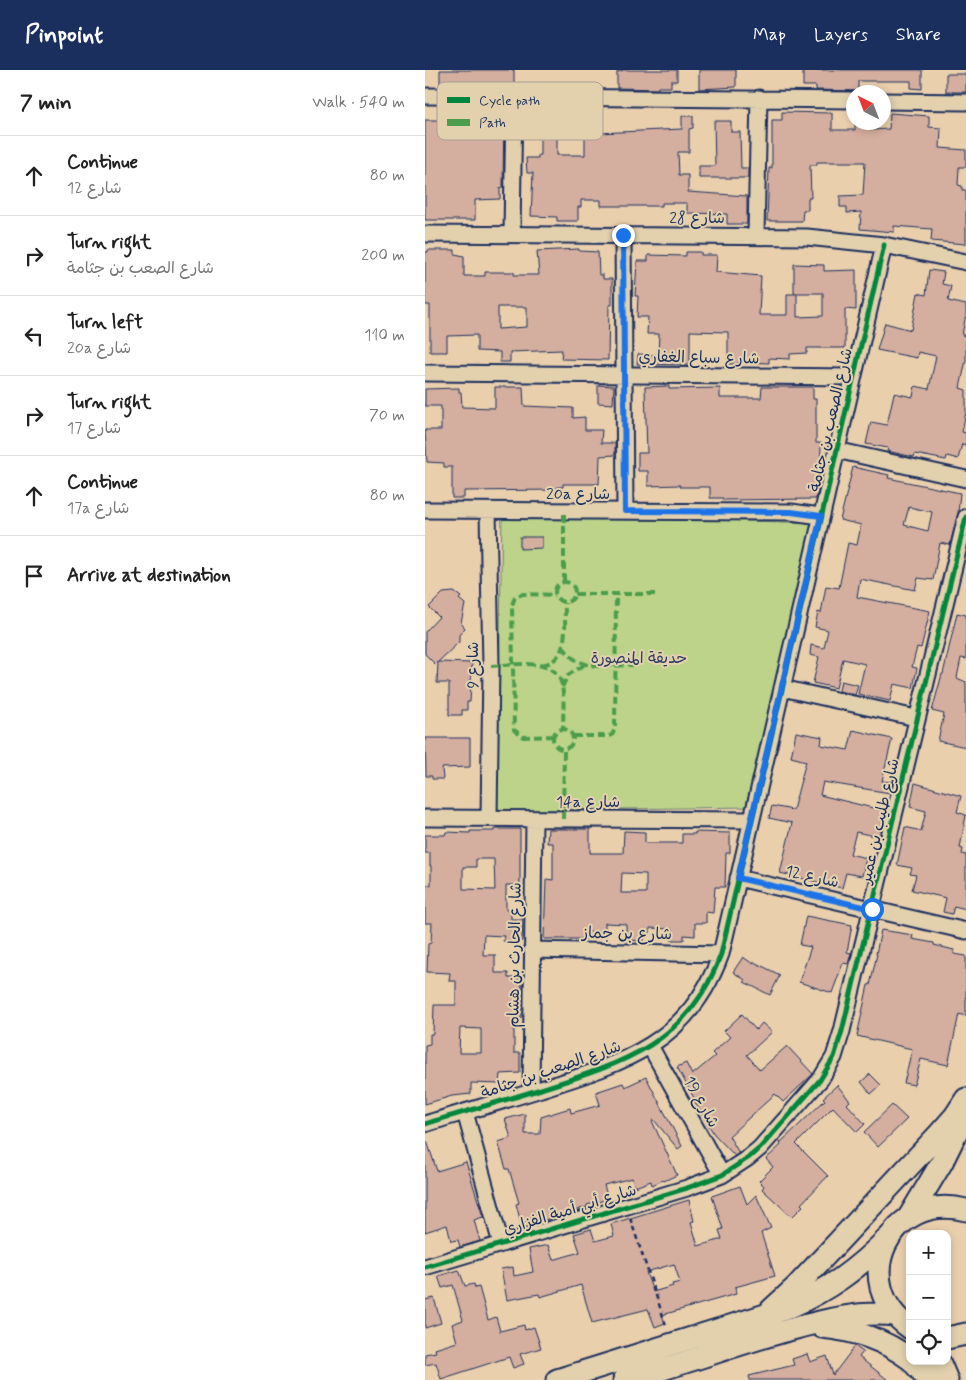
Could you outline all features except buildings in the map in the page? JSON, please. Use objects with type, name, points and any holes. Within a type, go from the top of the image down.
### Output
[{"type":"main road","points":[[767,1315],[940,1133],[955,1116],[966,1099]]},
{"type":"main road","points":[[909,1217],[942,1162],[966,1112]]},
{"type":"main road","points":[[902,1322],[885,1302],[880,1286],[879,1269],[881,1253],[889,1238],[897,1226],[923,1210],[938,1207],[954,1207],[966,1210]]},
{"type":"main road","points":[[557,1380],[788,1308],[836,1284],[866,1260],[889,1238]]},
{"type":"main road","points":[[624,1380],[648,1377],[804,1326],[843,1317],[861,1314],[902,1322]]},
{"type":"main road","points":[[804,1326],[845,1329],[863,1334],[881,1340],[906,1357]]},
{"type":"main road","points":[[951,1337],[966,1334]]},
{"type":"main road","points":[[916,1365],[929,1380]]},
{"type":"main road","points":[[941,1365],[947,1380]]},
{"type":"street","points":[[603,97],[846,100]]},
{"type":"street","points":[[757,235],[759,98]]},
{"type":"street","points":[[891,100],[966,102]]},
{"type":"street","points":[[513,234],[514,140]]},
{"type":"street","name":"شارع 28","points":[[425,234],[757,235],[816,238],[883,245],[966,262]]},
{"type":"street","points":[[623,235],[625,511]]},
{"type":"street","name":"شارع الصعب بن جثامة","points":[[425,1124],[601,1070],[649,1046],[673,1029],[693,1007],[709,982],[721,954],[883,245]]},
{"type":"street","name":"شارع سباع الغفاري","points":[[425,373],[853,377]]},
{"type":"street","points":[[836,450],[966,478]]},
{"type":"street","name":"20a شارع","points":[[425,510],[791,512],[821,516]]},
{"type":"street","name":"شارع 9","points":[[488,510],[491,666],[489,818]]},
{"type":"street","name":"شارع طليب بن عمير","points":[[722,1175],[760,1148],[820,1080],[827,1069],[840,1038],[966,517]]},
{"type":"street","points":[[782,688],[916,718]]},
{"type":"street","name":"14a شارع","points":[[425,818],[751,820]]},
{"type":"street","name":"شارع الحارث بن هشام","points":[[531,1092],[534,819]]},
{"type":"street","name":"شارع 12","points":[[738,878],[966,931]]},
{"type":"street","name":"شارع بن جماز","points":[[532,950],[721,954]]},
{"type":"street","name":"شارع 19","points":[[649,1046],[722,1175]]},
{"type":"street","points":[[465,1112],[501,1244]]},
{"type":"street","name":"شارع أبي أمية الفزاري","points":[[425,1267],[626,1207],[722,1175]]},
{"type":"path","points":[[626,1207],[673,1344]]},
{"type":"green space","name":"حديقة المنصورة","points":[[502,513],[814,523],[748,807],[497,811]]},
{"type":"marked path","points":[[564,511],[564,582]]},
{"type":"marked path","points":[[565,582],[572,585],[575,592],[572,599],[565,602],[558,599],[555,592],[558,585],[565,582]]},
{"type":"marked path","points":[[554,736],[523,737],[514,730],[512,605],[515,597],[523,594],[555,595]]},
{"type":"marked path","points":[[575,594],[658,594]]},
{"type":"marked path","points":[[573,736],[609,736],[612,735],[615,729],[616,595]]},
{"type":"marked path","points":[[542,665],[551,662],[562,649],[565,631],[565,603]]},
{"type":"marked path","points":[[563,646],[569,655],[585,664],[594,666],[634,665]]},
{"type":"marked path","points":[[491,666],[531,664],[550,669],[557,674],[563,693],[563,729]]},
{"type":"marked path","points":[[562,687],[568,675],[584,665]]},
{"type":"marked path","points":[[563,729],[570,732],[573,739],[570,746],[563,749],[556,746],[553,739],[556,732],[563,729]]},
{"type":"marked path","points":[[563,819],[564,748]]},
{"type":"cycle path","points":[[425,1124],[571,1079],[626,1058],[650,1045],[672,1029],[691,1009],[707,984],[721,954],[884,245]]},
{"type":"cycle path","points":[[425,1267],[687,1188],[722,1175],[760,1148],[820,1080],[834,1057],[842,1031],[966,517]]},
{"type":"route","points":[[623,235],[625,511],[791,512],[821,516],[738,878],[872,909]]}]
